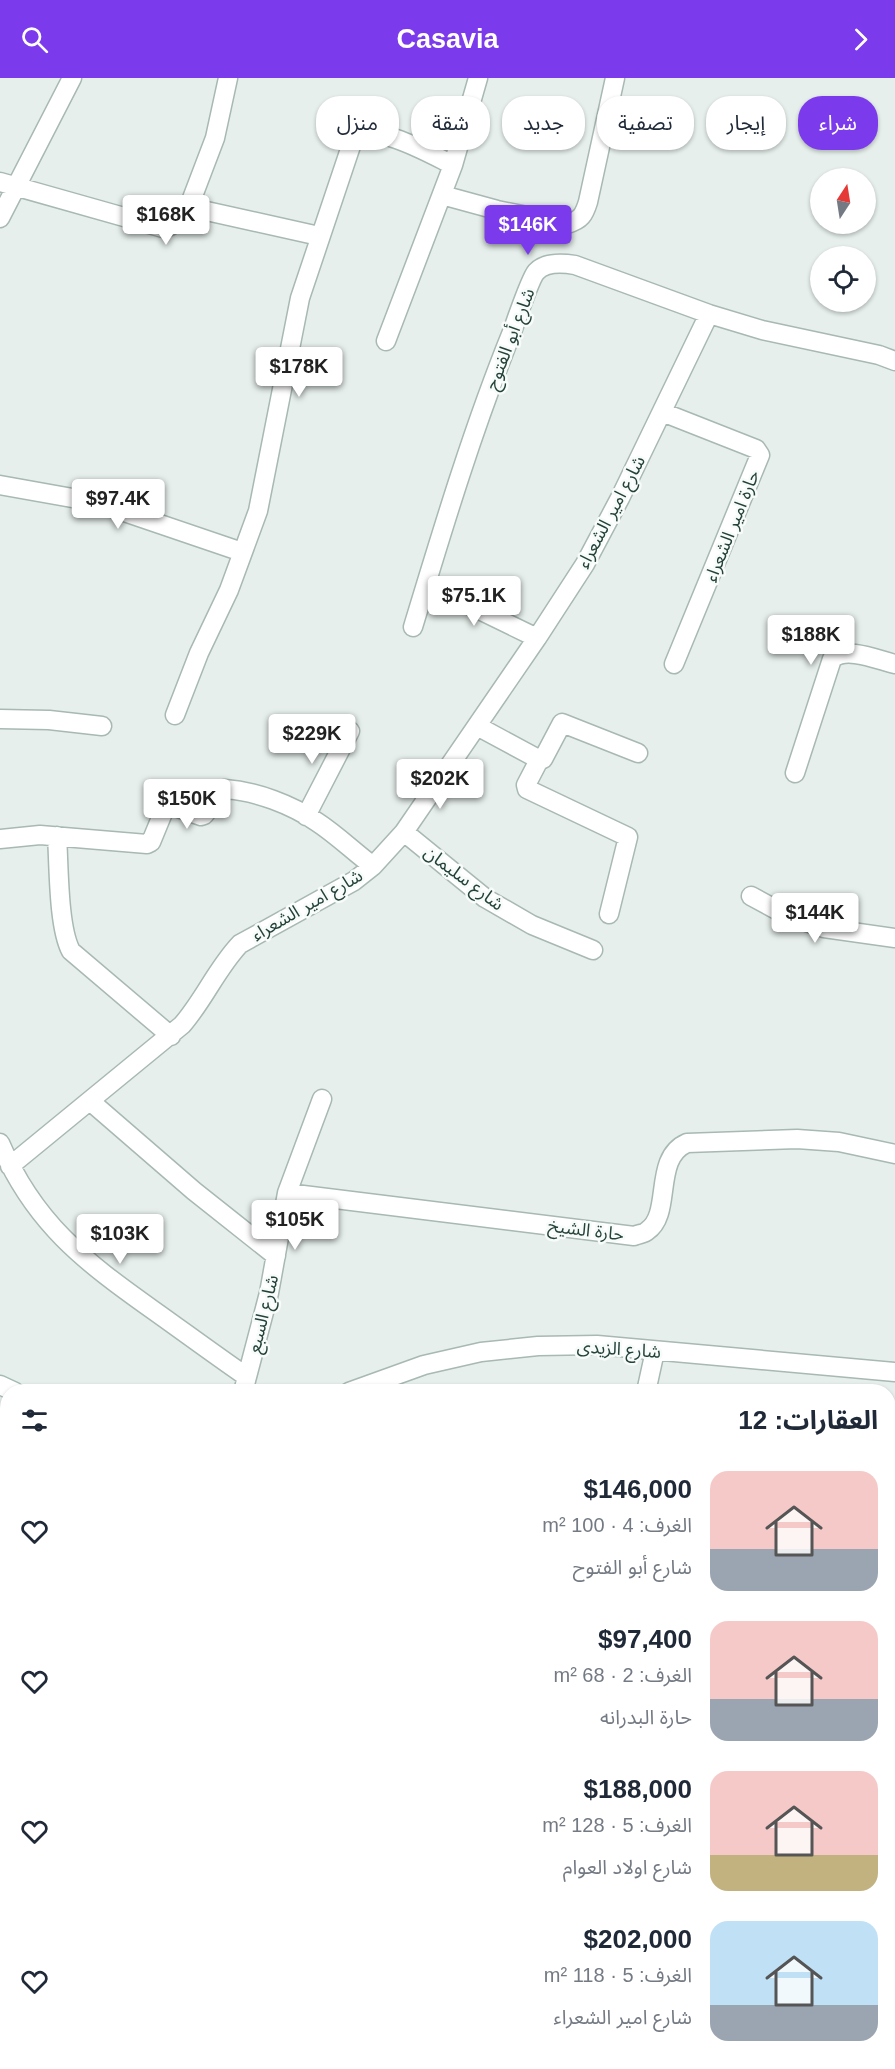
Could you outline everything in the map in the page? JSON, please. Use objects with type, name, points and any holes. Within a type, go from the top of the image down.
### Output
[{"type":"street","points":[[0,218],[8,185],[72,78]]},
{"type":"street","points":[[8,185],[163,228],[172,226],[188,209],[215,138],[228,78]]},
{"type":"street","points":[[386,341],[453,165],[478,78]]},
{"type":"street","points":[[442,195],[497,210],[567,224],[579,221],[588,202],[615,78]]},
{"type":"street","points":[[175,715],[199,653],[229,590],[258,511],[300,298],[349,146],[354,137],[360,133],[379,133],[453,165]]},
{"type":"street","points":[[188,209],[319,236]]},
{"type":"street","name":"شارع أبو الفتوح","points":[[413,627],[484,406],[536,272],[549,265],[575,264],[709,314],[762,330],[879,355],[895,361]]},
{"type":"street","name":"شارع امير الشعراء","points":[[10,1166],[171,1036],[192,1014],[226,958],[240,944],[354,881],[372,866],[404,832],[585,564],[620,498],[709,314]]},
{"type":"street","name":"حارة امير الشعراء","points":[[662,412],[756,449],[760,454],[674,664]]},
{"type":"street","points":[[0,485],[95,502],[242,552]]},
{"type":"street","points":[[426,584],[537,638]]},
{"type":"street","points":[[795,773],[832,659],[838,654],[847,652],[895,664]]},
{"type":"street","points":[[0,719],[49,720],[102,726]]},
{"type":"street","points":[[609,914],[628,837],[527,789],[526,785],[562,723],[638,753]]},
{"type":"street","points":[[477,726],[539,760]]},
{"type":"street","points":[[306,816],[350,731]]},
{"type":"street","points":[[0,839],[31,835],[147,844],[151,842],[165,808],[170,805],[201,816],[225,789],[280,803],[306,816],[317,822],[372,866]]},
{"type":"street","name":"شارع سليمان","points":[[404,832],[485,898],[532,925],[593,950]]},
{"type":"street","points":[[57,836],[63,927],[71,951],[171,1036]]},
{"type":"street","points":[[751,896],[786,915],[824,928],[895,938]]},
{"type":"street","name":"شارع السبع","points":[[246,1384],[276,1256],[287,1192],[322,1099]]},
{"type":"street","points":[[90,1101],[194,1191],[276,1256]]},
{"type":"street","name":"حارة الشيخ","points":[[287,1192],[634,1236],[646,1232],[656,1223],[670,1157],[677,1147],[687,1143],[797,1139],[839,1142],[895,1154]]},
{"type":"street","points":[[0,1143],[10,1166],[34,1204],[76,1252],[240,1384]]},
{"type":"street","name":"شارع الزيدى","points":[[371,1384],[424,1365],[481,1352],[538,1346],[597,1345],[895,1372]]},
{"type":"street","points":[[648,1384],[655,1351]]}]
